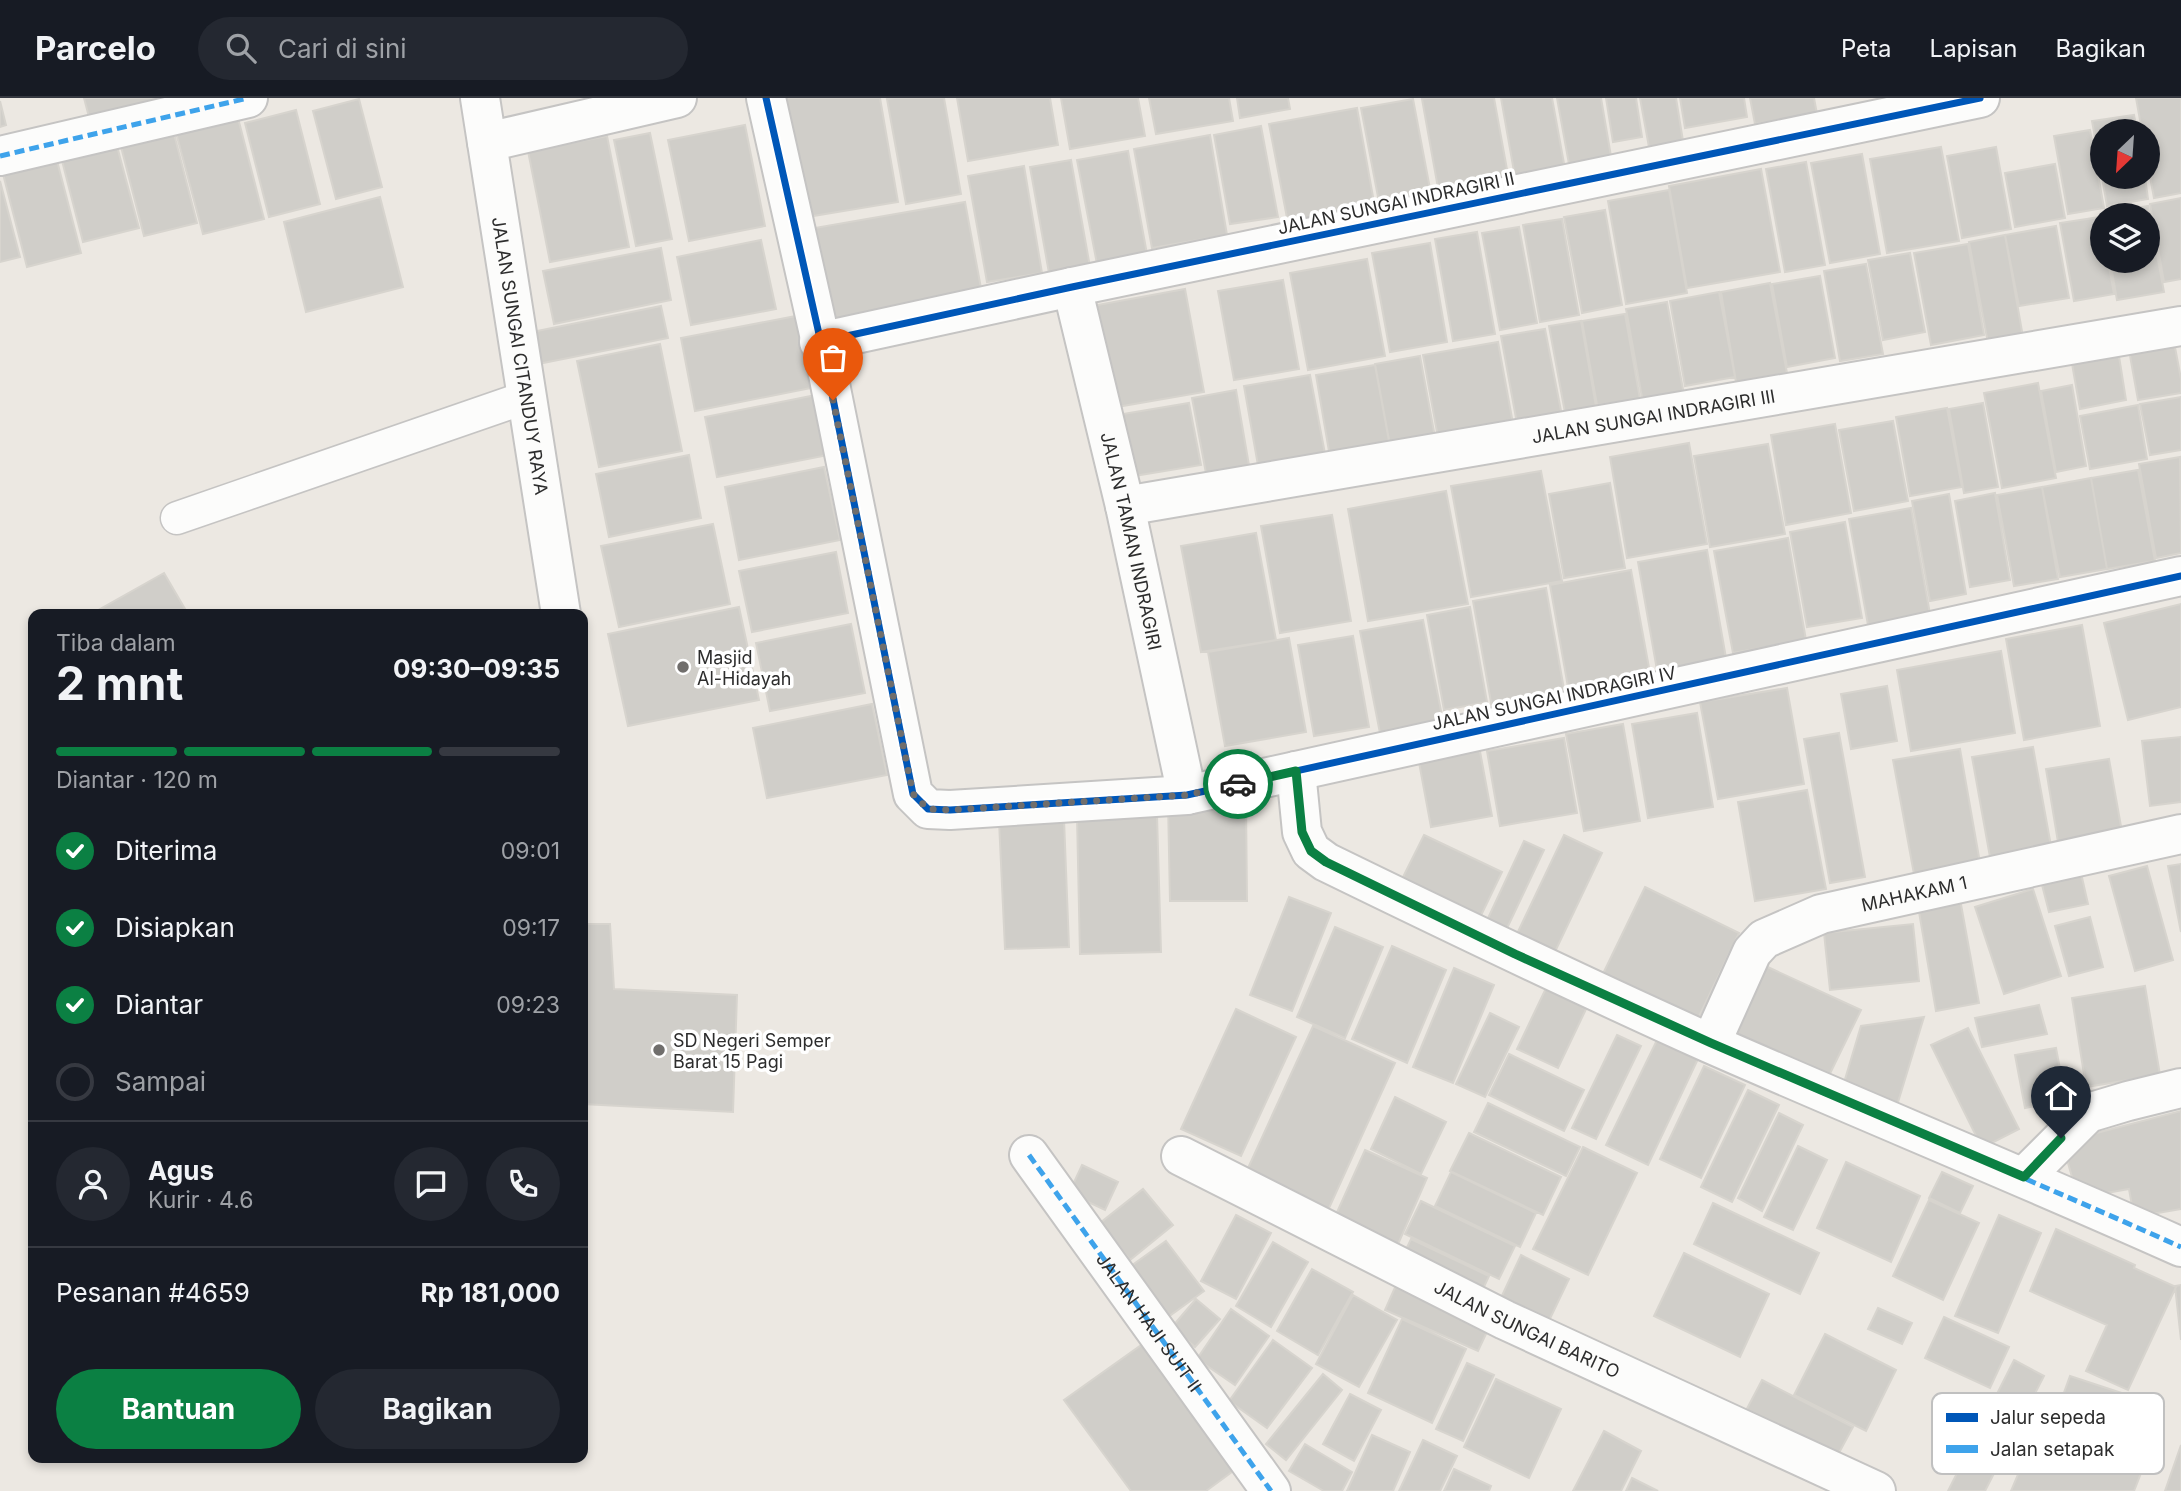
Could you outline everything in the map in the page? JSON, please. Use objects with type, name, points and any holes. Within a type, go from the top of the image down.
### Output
[{"type":"street","points":[[0,156],[248,98]]},
{"type":"street","name":"JALAN SUNGAI CITANDUY RAYA","points":[[480,98],[560,609]]},
{"type":"street","points":[[487,142],[677,98]]},
{"type":"street","points":[[766,98],[819,342]]},
{"type":"street","name":"JALAN SUNGAI INDRAGIRI II","points":[[819,342],[1980,98]]},
{"type":"street","name":"JALAN TAMAN INDRAGIRI","points":[[1072,287],[1125,506],[1187,795]]},
{"type":"street","name":"JALAN SUNGAI INDRAGIRI III","points":[[1125,506],[2181,326]]},
{"type":"street","name":"JALAN SUNGAI INDRAGIRI IV","points":[[819,342],[828,374],[913,794],[928,809],[950,810],[1187,795],[2181,576]]},
{"type":"street","points":[[1296,771],[1302,832],[1311,851],[1326,862],[1515,954],[1711,1043],[2181,1247]]},
{"type":"street","name":"MAHAKAM 1","points":[[1711,1043],[1752,952],[1764,939],[1821,914],[2181,834]]},
{"type":"street","points":[[2024,1177],[2088,1113],[2181,1088]]},
{"type":"street","name":"JALAN HAJI SUIT II","points":[[1029,1155],[1271,1491]]},
{"type":"street","name":"JALAN SUNGAI BARITO","points":[[1181,1156],[1505,1320],[1876,1491]]},
{"type":"lane","points":[[177,518],[527,397]]},
{"type":"building","points":[[84,98],[165,98],[89,117]]},
{"type":"building","points":[[779,98],[880,98],[898,202],[801,218]]},
{"type":"building","points":[[944,98],[961,194],[906,204],[887,99]]},
{"type":"building","points":[[957,98],[1050,98],[1058,145],[968,161]]},
{"type":"building","points":[[1061,98],[1138,98],[1145,136],[1070,149]]},
{"type":"building","points":[[1149,98],[1229,98],[1233,121],[1156,134]]},
{"type":"building","points":[[1237,98],[1288,98],[1290,109],[1240,118]]},
{"type":"building","points":[[1494,98],[1510,186],[1440,199],[1422,99]]},
{"type":"building","points":[[1501,98],[1552,98],[1565,169],[1515,177]]},
{"type":"building","points":[[1557,98],[1601,98],[1613,168],[1571,175]]},
{"type":"building","points":[[1606,98],[1636,98],[1642,137],[1613,142]]},
{"type":"building","points":[[1640,98],[1676,98],[1683,141],[1649,147]]},
{"type":"building","points":[[1680,98],[1744,98],[1747,117],[1685,128]]},
{"type":"building","points":[[1750,98],[1814,98],[1817,114],[1755,124]]},
{"type":"building","points":[[2136,98],[2181,98],[2181,193],[2154,198],[2152,189],[2160,189],[2160,119],[2140,119]]},
{"type":"building","points":[[359,99],[382,187],[336,199],[313,111]]},
{"type":"building","points":[[1413,99],[1431,194],[1379,202],[1361,108]]},
{"type":"building","points":[[0,101],[6,125],[0,127]]},
{"type":"building","points":[[1357,108],[1375,208],[1288,223],[1269,124]]},
{"type":"building","points":[[296,110],[320,204],[269,217],[245,123]]},
{"type":"building","points":[[237,114],[264,219],[203,234],[175,129]]},
{"type":"building","points":[[2134,115],[2135,119],[2106,119]]},
{"type":"building","points":[[745,125],[765,226],[689,241],[668,140]]},
{"type":"building","points":[[172,126],[197,223],[144,236],[119,139]]},
{"type":"building","points":[[1261,126],[1278,217],[1230,224],[1214,135]]},
{"type":"building","points":[[2090,130],[2090,189],[2101,189],[2103,203],[2090,203],[2090,210],[2068,214],[2054,136]]},
{"type":"building","points":[[650,133],[672,239],[636,246],[614,140]]},
{"type":"building","points":[[114,135],[139,228],[83,242],[59,149]]},
{"type":"building","points":[[1210,135],[1227,235],[1152,248],[1134,149]]},
{"type":"building","points":[[607,136],[629,247],[550,262],[528,151]]},
{"type":"building","points":[[1941,147],[1959,241],[1887,253],[1870,159]]},
{"type":"building","points":[[1996,147],[2011,229],[1962,238],[1947,156]]},
{"type":"building","points":[[1128,151],[1147,254],[1097,264],[1077,160]]},
{"type":"building","points":[[55,153],[81,253],[27,267],[1,166]]},
{"type":"building","points":[[1862,154],[1880,254],[1830,263],[1811,163]]},
{"type":"building","points":[[1071,160],[1090,267],[1049,273],[1030,167]]},
{"type":"building","points":[[1806,162],[1825,265],[1785,272],[1766,169]]},
{"type":"building","points":[[2055,164],[2065,218],[2015,227],[2005,173]]},
{"type":"building","points":[[1024,166],[1042,273],[987,282],[968,176]]},
{"type":"building","points":[[1761,169],[1780,272],[1687,288],[1669,186]]},
{"type":"building","points":[[0,181],[20,257],[0,262]]},
{"type":"building","points":[[2104,189],[2147,189],[2148,199],[2106,203]]},
{"type":"building","points":[[1669,190],[1687,293],[1626,304],[1608,201]]},
{"type":"building","points":[[380,197],[403,287],[306,312],[284,222]]},
{"type":"building","points":[[2181,198],[2181,279],[2164,282],[2160,260],[2160,203],[2155,203]]},
{"type":"building","points":[[965,202],[983,299],[827,326],[809,229]]},
{"type":"building","points":[[1605,210],[1622,305],[1582,313],[1564,217]]},
{"type":"building","points":[[2090,218],[2090,273],[2110,273],[2114,294],[2074,301],[2060,223]]},
{"type":"building","points":[[1562,219],[1579,315],[1540,322],[1523,225]]},
{"type":"building","points":[[2056,226],[2069,298],[2019,306],[2005,235]]},
{"type":"building","points":[[1519,227],[1537,323],[1500,330],[1482,233]]},
{"type":"building","points":[[1477,232],[1495,334],[1453,341],[1435,239]]},
{"type":"building","points":[[2005,235],[2023,337],[1988,343],[1969,242]]},
{"type":"building","points":[[761,240],[776,309],[691,325],[677,257]]},
{"type":"building","points":[[1430,243],[1447,342],[1390,352],[1372,253]]},
{"type":"building","points":[[1968,244],[1984,335],[1931,345],[1914,253]]},
{"type":"building","points":[[661,248],[671,300],[554,324],[543,271]]},
{"type":"building","points":[[1910,253],[1925,332],[1883,340],[1868,260]]},
{"type":"building","points":[[1367,259],[1385,356],[1308,370],[1290,273]]},
{"type":"building","points":[[1866,264],[1883,354],[1840,361],[1824,271]]},
{"type":"building","points":[[2160,270],[2164,292],[2117,300],[2112,273],[2160,273]]},
{"type":"building","points":[[1820,276],[1835,358],[1787,367],[1772,284]]},
{"type":"building","points":[[1283,280],[1299,369],[1234,380],[1218,291]]},
{"type":"building","points":[[1770,283],[1787,373],[1736,382],[1721,292]]},
{"type":"building","points":[[1185,289],[1204,392],[1111,408],[1092,306]]},
{"type":"building","points":[[1719,292],[1735,377],[1685,386],[1670,301]]},
{"type":"building","points":[[1667,302],[1684,395],[1643,403],[1626,309]]},
{"type":"building","points":[[661,306],[668,338],[538,364],[532,332]]},
{"type":"building","points":[[1625,314],[1640,399],[1597,405],[1582,321]]},
{"type":"building","points":[[796,316],[811,388],[695,411],[681,338]]},
{"type":"building","points":[[1581,321],[1597,412],[1566,418],[1549,326]]},
{"type":"building","points":[[1545,329],[1563,421],[1518,429],[1501,336]]},
{"type":"building","points":[[1498,342],[1514,429],[1439,443],[1423,355]]},
{"type":"building","points":[[2174,342],[2181,393],[2138,400],[2129,350]]},
{"type":"building","points":[[660,344],[682,451],[599,467],[577,361]]},
{"type":"building","points":[[2118,350],[2126,400],[2080,409],[2071,358]]},
{"type":"building","points":[[1420,356],[1437,448],[1392,456],[1375,364]]},
{"type":"building","points":[[1375,365],[1391,452],[1331,463],[1316,375]]},
{"type":"building","points":[[1310,375],[1326,459],[1259,471],[1244,386]]},
{"type":"building","points":[[2038,383],[2056,478],[2002,488],[1984,393]]},
{"type":"building","points":[[2072,385],[2086,466],[2056,472],[2041,391]]},
{"type":"building","points":[[1236,390],[1251,477],[1208,484],[1192,398]]},
{"type":"building","points":[[816,395],[828,455],[717,477],[705,417]]},
{"type":"building","points":[[2181,397],[2181,450],[2150,455],[2140,404]]},
{"type":"building","points":[[1189,403],[1201,465],[1128,477],[1117,415]]},
{"type":"building","points":[[1983,403],[1998,487],[1964,493],[1949,409]]},
{"type":"building","points":[[2138,405],[2147,459],[2090,469],[2080,416]]},
{"type":"building","points":[[1947,408],[1962,487],[1910,496],[1896,417]]},
{"type":"building","points":[[1893,421],[1908,501],[1854,511],[1839,430]]},
{"type":"building","points":[[1835,424],[1851,513],[1786,525],[1771,435]]},
{"type":"building","points":[[1689,443],[1707,544],[1627,558],[1610,457]]},
{"type":"building","points":[[1768,444],[1785,534],[1710,547],[1694,456]]},
{"type":"building","points":[[689,455],[701,518],[609,537],[596,474]]},
{"type":"building","points":[[2180,457],[2181,553],[2156,558],[2139,464]]},
{"type":"building","points":[[824,467],[840,540],[739,560],[725,487]]},
{"type":"building","points":[[2138,470],[2155,561],[2107,569],[2091,478]]},
{"type":"building","points":[[1541,471],[1562,581],[1471,597],[1451,486]]},
{"type":"building","points":[[2091,478],[2107,569],[2060,577],[2042,487]]},
{"type":"building","points":[[1610,483],[1625,568],[1564,578],[1549,494]]},
{"type":"building","points":[[2042,487],[2058,579],[2014,586],[1997,495]]},
{"type":"building","points":[[1446,491],[1468,604],[1368,621],[1348,509]]},
{"type":"building","points":[[1995,493],[2010,580],[1970,587],[1955,501]]},
{"type":"building","points":[[1949,494],[1966,594],[1930,601],[1912,501]]},
{"type":"building","points":[[1911,508],[1930,614],[1868,625],[1849,519]]},
{"type":"building","points":[[1332,515],[1351,621],[1280,633],[1261,526]]},
{"type":"building","points":[[1845,522],[1862,618],[1807,627],[1790,532]]},
{"type":"building","points":[[713,524],[730,604],[619,627],[601,546]]},
{"type":"building","points":[[1256,533],[1276,640],[1201,652],[1181,546]]},
{"type":"building","points":[[1788,538],[1806,640],[1733,653],[1714,551]]},
{"type":"building","points":[[1707,550],[1726,658],[1657,670],[1638,562]]},
{"type":"building","points":[[836,552],[848,613],[752,632],[739,571]]},
{"type":"building","points":[[1631,570],[1650,673],[1568,687],[1550,585]]},
{"type":"building","points":[[164,573],[185,609],[100,609]]},
{"type":"building","points":[[1546,588],[1565,695],[1492,708],[1473,601]]},
{"type":"building","points":[[2181,604],[2181,707],[2128,720],[2104,623]]},
{"type":"building","name":"Masjid Al-Hidayah","points":[[739,607],[759,700],[628,726],[608,634]]},
{"type":"building","points":[[1470,607],[1487,702],[1444,710],[1427,615]]},
{"type":"building","points":[[1423,620],[1443,721],[1380,733],[1360,631]]},
{"type":"building","points":[[851,624],[865,693],[770,711],[756,643]]},
{"type":"building","points":[[2082,625],[2100,726],[2024,740],[2006,639]]},
{"type":"building","points":[[1353,636],[1369,727],[1314,736],[1298,645]]},
{"type":"building","points":[[1289,638],[1306,732],[1225,746],[1208,652]]},
{"type":"building","points":[[2001,651],[2015,733],[1911,751],[1897,670]]},
{"type":"building","points":[[1887,686],[1897,741],[1851,749],[1841,694]]},
{"type":"building","points":[[1787,688],[1804,784],[1718,799],[1700,702]]},
{"type":"building","points":[[872,704],[887,775],[767,798],[753,728]]},
{"type":"building","points":[[1697,713],[1713,807],[1648,818],[1632,724]]},
{"type":"building","points":[[1623,724],[1640,821],[1584,831],[1566,734]]},
{"type":"building","points":[[1839,733],[1865,877],[1830,883],[1804,739]]},
{"type":"building","points":[[2181,737],[2181,802],[2150,806],[2142,741]]},
{"type":"building","points":[[1564,738],[1577,813],[1500,826],[1487,751]]},
{"type":"building","points":[[1479,746],[1492,816],[1431,827],[1418,757]]},
{"type":"building","points":[[2033,747],[2051,846],[1990,857],[1972,757]]},
{"type":"building","points":[[1960,749],[1980,863],[1914,874],[1893,760]]},
{"type":"building","points":[[2109,759],[2122,832],[2058,842],[2046,769]]},
{"type":"building","points":[[1807,790],[1826,889],[1755,901],[1738,802]]},
{"type":"building","points":[[1168,802],[1246,802],[1247,901],[1170,901]]},
{"type":"building","points":[[1157,815],[1161,952],[1080,954],[1077,816]]},
{"type":"building","points":[[1064,819],[1069,947],[1005,949],[999,821]]},
{"type":"building","points":[[1424,835],[1502,872],[1475,928],[1396,891]]},
{"type":"building","points":[[1564,835],[1602,853],[1553,956],[1515,938]]},
{"type":"building","points":[[1524,841],[1544,850],[1501,941],[1482,931]]},
{"type":"building","points":[[2181,864],[2181,932],[2168,866]]},
{"type":"building","points":[[2147,866],[2173,960],[2135,971],[2109,876]]},
{"type":"building","points":[[2081,873],[2088,904],[2049,912],[2041,881]]},
{"type":"building","points":[[1645,887],[1739,933],[1692,1031],[1597,986]]},
{"type":"building","points":[[2033,889],[2061,976],[2004,994],[1975,907]]},
{"type":"building","points":[[1289,897],[1331,913],[1292,1011],[1250,995]]},
{"type":"building","points":[[1960,899],[1979,1003],[1936,1011],[1918,906]]},
{"type":"building","points":[[2090,917],[2103,967],[2069,976],[2055,926]]},
{"type":"building","name":"SD Negeri Semper Barat 15 Pagi","points":[[588,924],[610,924],[614,989],[737,995],[733,1112],[588,1104]]},
{"type":"building","points":[[1913,924],[1919,981],[1830,990],[1824,933]]},
{"type":"building","points":[[1335,927],[1383,947],[1345,1038],[1297,1017]]},
{"type":"building","points":[[1392,946],[1446,970],[1407,1063],[1352,1039]]},
{"type":"building","points":[[1759,963],[1861,1010],[1824,1086],[1725,1037]]},
{"type":"building","points":[[1454,968],[1494,985],[1453,1083],[1413,1067]]},
{"type":"building","points":[[1547,986],[1588,1005],[1558,1068],[1517,1049]]},
{"type":"building","points":[[2145,986],[2160,1075],[2086,1087],[2072,998]]},
{"type":"building","points":[[2039,1005],[2047,1034],[1982,1047],[1975,1018]]},
{"type":"building","points":[[1236,1009],[1296,1037],[1241,1156],[1181,1129]]},
{"type":"building","points":[[1490,1013],[1519,1027],[1485,1097],[1456,1084]]},
{"type":"building","points":[[1924,1017],[1895,1112],[1840,1096],[1861,1026]]},
{"type":"building","points":[[1313,1026],[1395,1063],[1325,1217],[1243,1179]]},
{"type":"building","points":[[1968,1028],[2019,1129],[1982,1148],[1931,1045]]},
{"type":"building","points":[[1617,1035],[1641,1046],[1596,1139],[1572,1128]]},
{"type":"building","points":[[1657,1040],[1698,1059],[1648,1165],[1606,1145]]},
{"type":"building","points":[[2056,1048],[2066,1100],[2025,1108],[2015,1055]]},
{"type":"building","points":[[1509,1054],[1584,1090],[1564,1131],[1489,1095]]},
{"type":"building","points":[[1704,1066],[1745,1085],[1701,1178],[1660,1159]]},
{"type":"building","points":[[1748,1090],[1779,1105],[1732,1202],[1701,1187]]},
{"type":"building","points":[[1395,1097],[1446,1122],[1421,1174],[1371,1149]]},
{"type":"building","points":[[1488,1103],[1580,1147],[1566,1176],[1474,1132]]},
{"type":"building","points":[[2181,1111],[2181,1209],[2134,1217],[2129,1189],[2078,1198],[2062,1142]]},
{"type":"building","points":[[1779,1113],[1803,1125],[1762,1211],[1738,1198]]},
{"type":"building","points":[[1469,1133],[1561,1177],[1543,1215],[1450,1171]]},
{"type":"building","points":[[1798,1146],[1827,1160],[1793,1230],[1764,1217]]},
{"type":"building","points":[[1583,1147],[1637,1173],[1588,1275],[1533,1249]]},
{"type":"building","points":[[1365,1150],[1427,1178],[1392,1258],[1329,1230]]},
{"type":"building","points":[[1846,1162],[1920,1196],[1891,1262],[1817,1228]]},
{"type":"building","points":[[1082,1165],[1118,1182],[1105,1210],[1069,1193]]},
{"type":"building","points":[[1451,1172],[1536,1213],[1520,1247],[1435,1206]]},
{"type":"building","points":[[1942,1172],[1973,1186],[1960,1213],[1929,1198]]},
{"type":"building","points":[[1143,1189],[1173,1225],[1130,1260],[1100,1223]]},
{"type":"building","points":[[1929,1200],[1979,1223],[1943,1300],[1893,1276]]},
{"type":"building","points":[[1421,1201],[1515,1246],[1499,1279],[1405,1234]]},
{"type":"building","points":[[1713,1203],[1819,1253],[1800,1294],[1694,1244]]},
{"type":"building","points":[[1236,1215],[1271,1233],[1236,1299],[1201,1281]]},
{"type":"building","points":[[1999,1215],[2041,1233],[1998,1333],[1955,1316]]},
{"type":"building","points":[[2056,1229],[2176,1287],[2128,1390],[2086,1371],[2107,1325],[2030,1291]]},
{"type":"building","points":[[1411,1239],[1489,1276],[1478,1300],[1400,1262]]},
{"type":"building","points":[[1166,1241],[1204,1291],[1168,1317],[1131,1266]]},
{"type":"building","points":[[1273,1242],[1308,1262],[1271,1327],[1236,1306]]},
{"type":"building","points":[[1684,1253],[1769,1294],[1740,1357],[1654,1316]]},
{"type":"building","points":[[1521,1255],[1569,1279],[1547,1325],[1499,1302]]},
{"type":"building","points":[[1312,1269],[1353,1292],[1318,1355],[1277,1331]]},
{"type":"building","points":[[1400,1276],[1493,1319],[1478,1351],[1385,1310]]},
{"type":"building","points":[[2181,1285],[2181,1340],[2175,1286]]},
{"type":"building","points":[[1353,1295],[1397,1320],[1359,1387],[1316,1364]]},
{"type":"building","points":[[1196,1299],[1220,1319],[1195,1347],[1172,1327]]},
{"type":"building","points":[[1878,1308],[1912,1323],[1902,1344],[1868,1329]]},
{"type":"building","points":[[1231,1309],[1269,1336],[1235,1385],[1197,1359]]},
{"type":"building","points":[[1944,1317],[2009,1347],[1990,1388],[1925,1358]]},
{"type":"building","points":[[1402,1319],[1466,1349],[1432,1423],[1368,1393]]},
{"type":"building","points":[[1825,1334],[1896,1370],[1866,1431],[1794,1395]]},
{"type":"building","points":[[1273,1340],[1312,1368],[1267,1428],[1229,1401]]},
{"type":"building","points":[[1147,1341],[1240,1466],[1206,1491],[1131,1491],[1064,1400]]},
{"type":"building","points":[[2014,1360],[2044,1376],[2035,1393],[1997,1393]]},
{"type":"building","points":[[1467,1363],[1494,1375],[1463,1441],[1436,1429]]},
{"type":"building","points":[[1323,1374],[1342,1390],[1286,1460],[1266,1444]]},
{"type":"building","points":[[2070,1376],[2122,1393],[2064,1393]]},
{"type":"building","points":[[1496,1379],[1561,1409],[1529,1478],[1464,1447]]},
{"type":"building","points":[[1762,1380],[1853,1427],[1833,1464],[1742,1418]]},
{"type":"building","points":[[1350,1394],[1381,1410],[1354,1461],[1323,1444]]},
{"type":"building","points":[[1604,1431],[1641,1451],[1621,1491],[1573,1491]]},
{"type":"building","points":[[1372,1435],[1410,1452],[1393,1491],[1347,1491]]},
{"type":"building","points":[[1423,1440],[1457,1456],[1440,1491],[1399,1491]]},
{"type":"building","points":[[1305,1444],[1352,1472],[1342,1491],[1324,1491],[1289,1471]]},
{"type":"building","points":[[2181,1445],[2181,1491],[2165,1491]]},
{"type":"building","points":[[1454,1469],[1491,1486],[1489,1491],[1444,1491]]},
{"type":"building","points":[[1957,1474],[1994,1474],[1985,1491],[1948,1491]]},
{"type":"building","points":[[2018,1474],[2141,1474],[2134,1491],[2011,1491]]},
{"type":"building","points":[[1632,1478],[1658,1491],[1626,1491]]},
{"type":"marked path","points":[[0,156],[248,98]]},
{"type":"marked path","points":[[1296,771],[1302,832],[1311,851],[1326,862],[1709,1043],[2181,1247]]},
{"type":"marked path","points":[[1029,1155],[1271,1491]]},
{"type":"cycle path","points":[[766,98],[828,374],[913,794],[928,809],[950,810],[1187,795],[2181,576]]},
{"type":"cycle path","points":[[819,342],[1980,98]]},
{"type":"way so far","points":[[833,400],[913,794],[928,809],[950,810],[1187,795],[1238,784]]},
{"type":"place","name":"Masjid Al-Hidayah","points":[[683,667]]},
{"type":"place","name":"SD Negeri Semper Barat 15 Pagi","points":[[659,1050]]},
{"type":"route","points":[[1238,784],[1296,771],[1302,832],[1311,851],[1326,862],[1515,954],[1735,1054],[2024,1177],[2061,1138]]}]
